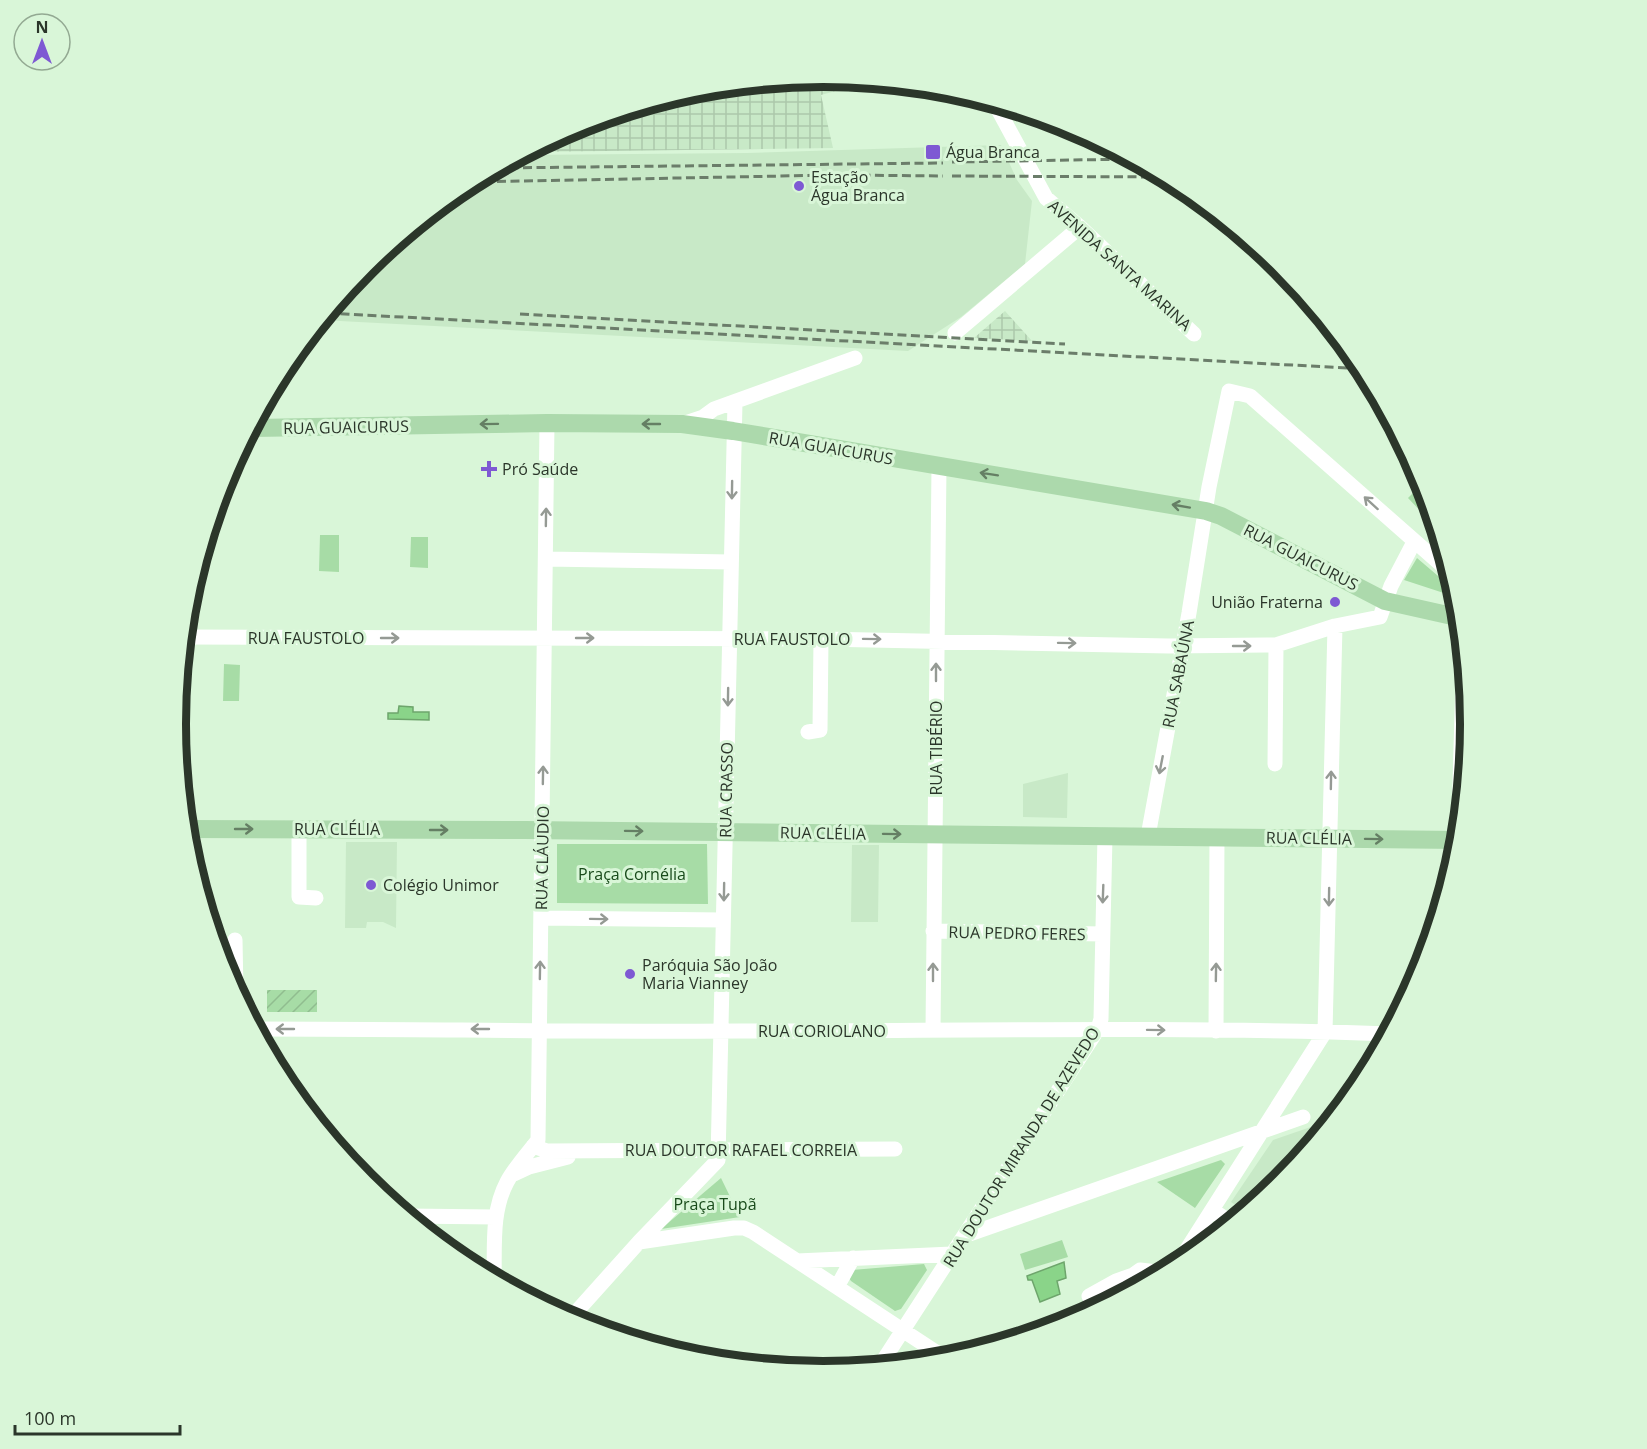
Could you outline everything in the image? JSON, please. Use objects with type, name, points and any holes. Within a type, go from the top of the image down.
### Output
[{"type":"main road","name":"RUA GUAICURUS","points":[[260,428],[548,423],[682,424],[734,431],[1206,510],[1232,521],[1385,601],[1452,616]]},
{"type":"main road","name":"RUA CLÉLIA","points":[[195,829],[1330,838],[1450,844]]},
{"type":"street","name":"AVENIDA SANTA MARINA","points":[[1000,113],[1046,198],[1080,226],[1194,334]]},
{"type":"street","points":[[956,333],[1080,226]]},
{"type":"street","points":[[682,424],[855,358]]},
{"type":"street","name":"RUA SABAÚNA","points":[[1148,836],[1228,392],[1232,390],[1250,396],[1414,542]]},
{"type":"street","name":"RUA CRASSO","points":[[718,1150],[735,402]]},
{"type":"street","name":"RUA CLÁUDIO","points":[[494,1270],[496,1216],[499,1201],[511,1176],[538,1140],[548,423]]},
{"type":"street","name":"RUA TIBÉRIO","points":[[933,1030],[939,466]]},
{"type":"street","points":[[1385,601],[1414,542],[1440,564]]},
{"type":"street","points":[[546,559],[730,561]]},
{"type":"street","name":"RUA FAUSTOLO","points":[[192,637],[821,639],[1184,646],[1276,645],[1335,626],[1380,616],[1385,601]]},
{"type":"street","points":[[1188,1248],[1325,1032],[1335,626]]},
{"type":"street","points":[[808,732],[818,732],[820,729],[821,639]]},
{"type":"street","points":[[1275,764],[1276,645]]},
{"type":"street","points":[[298,829],[298,897],[316,898]]},
{"type":"street","name":"RUA DOUTOR MIRANDA DE AZEVEDO","points":[[884,1359],[1098,1029],[1101,1019],[1105,836]]},
{"type":"street","points":[[1216,1030],[1217,837]]},
{"type":"street","points":[[541,918],[723,920]]},
{"type":"street","name":"RUA PEDRO FERES","points":[[933,931],[1102,934]]},
{"type":"street","points":[[235,940],[236,969]]},
{"type":"street","name":"RUA CORIOLANO","points":[[264,1029],[721,1031],[1098,1029],[1381,1034]]},
{"type":"street","points":[[964,1236],[1303,1117]]},
{"type":"street","points":[[1231,1142],[1252,1148]]},
{"type":"street","name":"RUA DOUTOR RAFAEL CORREIA","points":[[533,1146],[547,1151],[895,1149]]},
{"type":"street","points":[[577,1311],[639,1242],[718,1160],[718,1150]]},
{"type":"street","name":"RUA DOUTOR RAFAEL CORREIA","points":[[511,1176],[528,1167],[586,1151]]},
{"type":"street","points":[[981,1209],[1009,1220]]},
{"type":"street","points":[[1212,1210],[1226,1219]]},
{"type":"street","points":[[418,1216],[496,1216]]},
{"type":"street","points":[[639,1242],[744,1228],[936,1352]]},
{"type":"street","points":[[797,1261],[952,1254]]},
{"type":"street","points":[[837,1287],[853,1258]]},
{"type":"street","points":[[1089,1296],[1140,1270],[1151,1271]]},
{"type":"street","points":[[1133,1275],[1139,1278]]},
{"type":"shaded area","points":[[782,88],[848,88],[821,95],[833,148],[545,152],[619,121],[699,99]]},
{"type":"shaded area","points":[[1001,145],[1017,180],[1032,201],[1025,264],[961,317],[908,351],[331,321],[373,274],[435,219],[469,194],[538,155],[747,153]]},
{"type":"shaded area","points":[[1005,311],[1032,341],[974,338]]},
{"type":"shaded area","points":[[399,706],[413,707],[413,712],[429,712],[429,720],[388,719],[388,713],[398,713]]},
{"type":"shaded area","points":[[1068,773],[1067,818],[1023,817],[1023,784]]},
{"type":"shaded area","name":"Colégio Unimor","points":[[346,842],[397,842],[396,928],[383,922],[367,922],[366,928],[345,928]]},
{"type":"shaded area","points":[[852,845],[879,845],[878,922],[851,922]]},
{"type":"shaded area","points":[[1320,1124],[1303,1145],[1239,1208],[1231,1202],[1273,1140]]},
{"type":"shaded area","points":[[1064,1262],[1066,1278],[1057,1281],[1060,1294],[1040,1302],[1032,1280],[1028,1280],[1027,1276]]},
{"type":"green space","points":[[1416,490],[1426,517],[1408,498]]},
{"type":"green space","points":[[320,535],[339,535],[339,572],[319,571]]},
{"type":"green space","points":[[411,537],[428,537],[428,568],[410,567]]},
{"type":"green space","points":[[1417,558],[1444,581],[1448,594],[1404,580]]},
{"type":"green space","points":[[224,664],[240,665],[239,701],[223,701]]},
{"type":"green space","name":"Praça Cornélia","points":[[557,844],[707,844],[708,904],[557,903]]},
{"type":"green space","points":[[267,990],[317,990],[317,1012],[267,1012]]},
{"type":"green space","points":[[1221,1160],[1225,1164],[1195,1208],[1157,1182]]},
{"type":"green space","name":"Praça Tupã","points":[[721,1178],[740,1217],[661,1229]]},
{"type":"green space","points":[[1062,1240],[1068,1257],[1025,1270],[1020,1254]]},
{"type":"green space","points":[[924,1264],[927,1270],[901,1309],[895,1311],[849,1278],[852,1270]]},
{"type":"railway","points":[[952,162],[1117,159]]},
{"type":"railway","points":[[513,168],[943,163]]},
{"type":"railway","points":[[489,182],[835,175],[943,176]]},
{"type":"railway","points":[[952,176],[1150,177]]},
{"type":"railway","points":[[336,314],[1353,368]]},
{"type":"railway","points":[[520,314],[1065,344]]},
{"type":"place","name":"Água Branca","points":[[933,152]]},
{"type":"place","name":"Estação Água Branca","points":[[799,186]]},
{"type":"place","name":"Pró Saúde","points":[[489,469]]},
{"type":"place","name":"União Fraterna","points":[[1335,602]]},
{"type":"place","name":"Colégio Unimor","points":[[371,885]]},
{"type":"place","name":"Paróquia São João Maria Vianney","points":[[630,974]]}]
